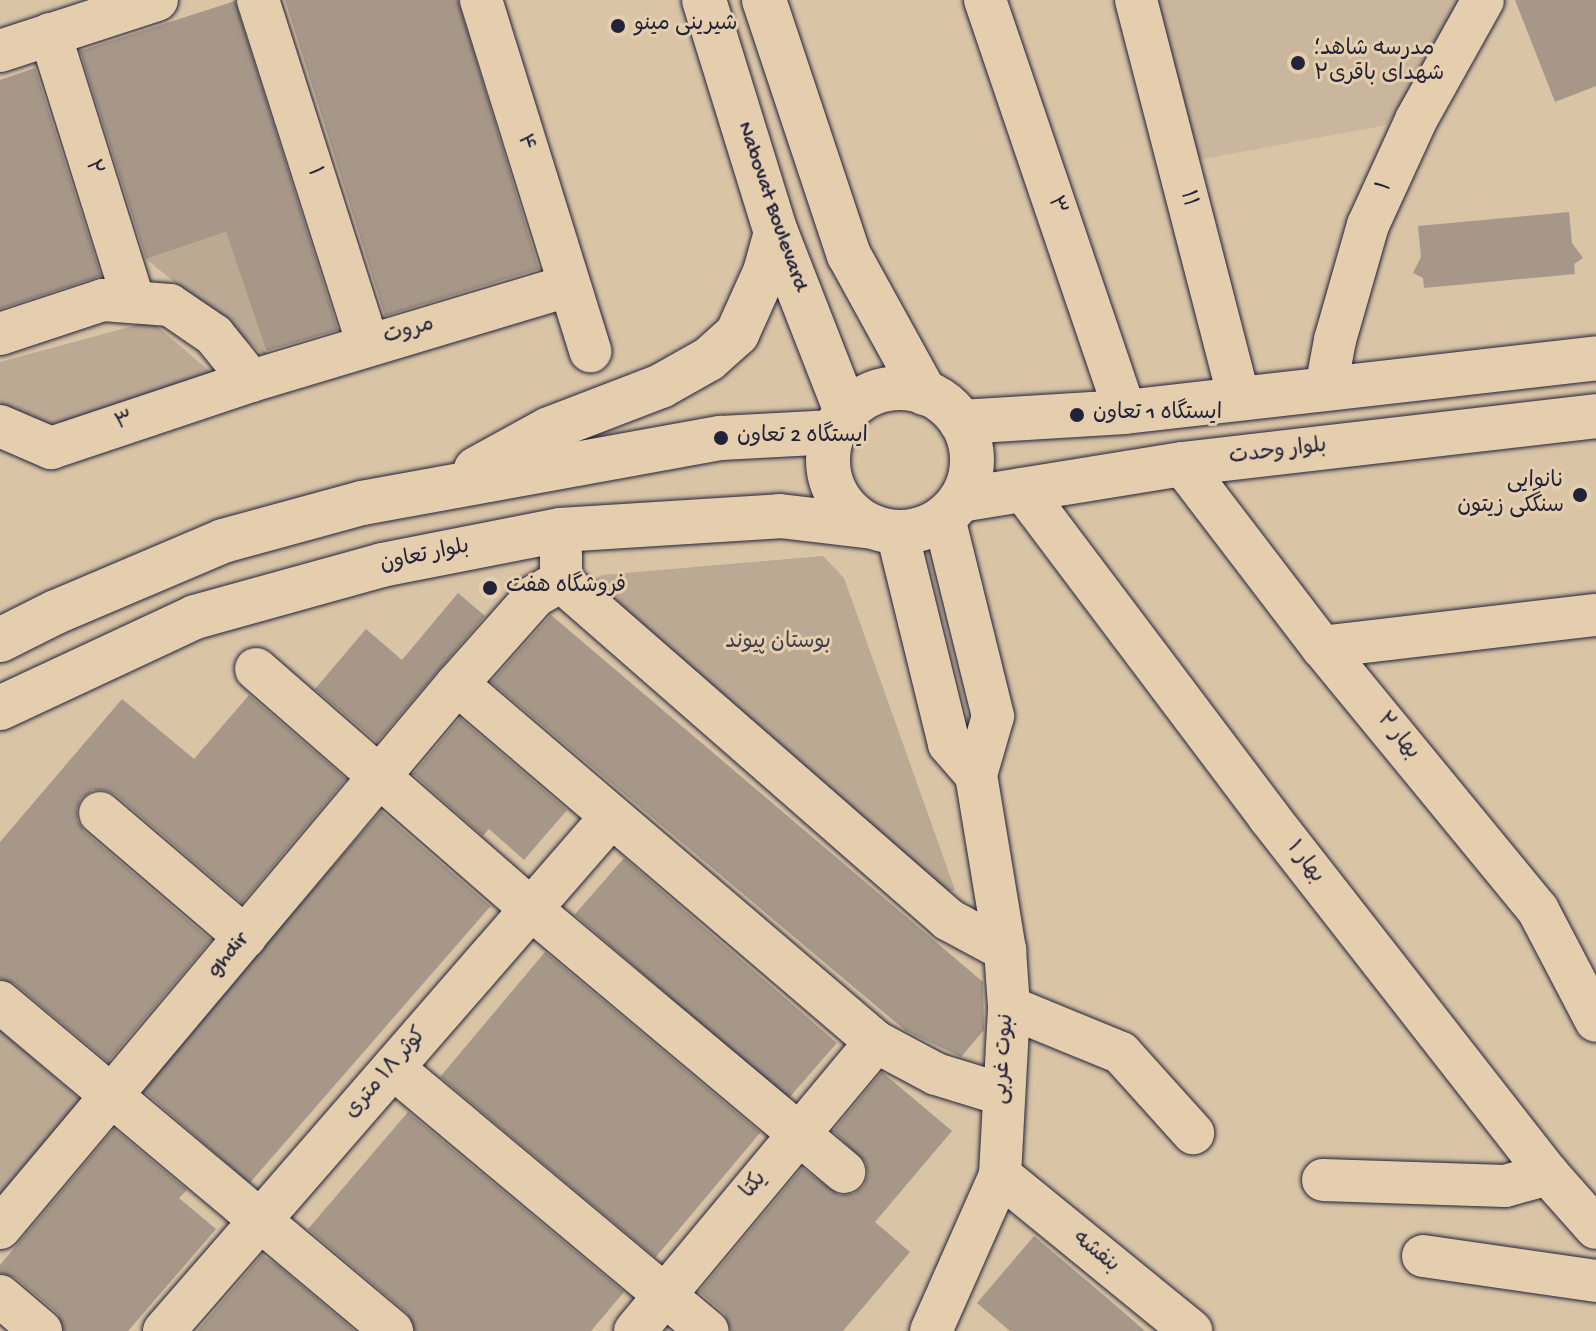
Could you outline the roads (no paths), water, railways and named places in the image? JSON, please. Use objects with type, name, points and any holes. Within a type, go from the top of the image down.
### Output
[{"type":"main road","name":"Nabovat Boulevard","points":[[704,0],[776,232],[840,422]]},
{"type":"main road","points":[[764,0],[849,255],[925,393]]},
{"type":"main road","points":[[441,487],[549,429],[661,386],[709,359],[737,334],[765,272],[776,232]]},
{"type":"main road","points":[[961,422],[1125,412],[1596,358]]},
{"type":"main road","points":[[909,388],[925,393],[946,404],[961,422],[972,461],[969,481],[952,509],[922,529],[885,529],[854,515],[839,497],[830,477],[828,454],[840,422],[859,400],[883,390],[909,388]]},
{"type":"main road","name":"بلوار وحدت","points":[[952,509],[1022,489],[1182,464],[1596,416]]},
{"type":"main road","points":[[0,640],[56,612],[223,541],[362,503],[721,438],[840,422]]},
{"type":"main road","name":"بلوار تعاون","points":[[0,708],[195,617],[382,565],[560,530],[780,516],[885,529]]},
{"type":"street","points":[[0,51],[157,0]]},
{"type":"street","name":"۱","points":[[258,0],[368,344]]},
{"type":"street","name":"۴","points":[[481,0],[567,286],[590,351]]},
{"type":"street","name":"۳","points":[[985,0],[1125,412]]},
{"type":"street","name":"۱۱","points":[[1136,0],[1239,398]]},
{"type":"street","name":"۱","points":[[1326,388],[1335,340],[1368,225],[1416,120],[1483,0]]},
{"type":"street","name":"۲","points":[[50,34],[134,302]]},
{"type":"street","name":"مروت","points":[[251,381],[567,286]]},
{"type":"street","points":[[0,334],[103,300],[170,305],[214,335],[251,381]]},
{"type":"street","name":"۳","points":[[0,426],[51,448],[251,381]]},
{"type":"street","name":"بهار ۲","points":[[1182,464],[1322,647],[1538,910],[1596,1021]]},
{"type":"street","name":"بهار ۱","points":[[1022,489],[1269,817],[1548,1174],[1596,1228]]},
{"type":"street","name":"نبوت غربی","points":[[937,1329],[1000,1175],[1001,1094],[1009,1007],[1005,950],[976,775],[993,716],[952,509]]},
{"type":"street","points":[[885,529],[949,744],[976,775]]},
{"type":"street","points":[[560,530],[561,581],[949,920],[1005,950]]},
{"type":"street","name":"ghdir","points":[[0,1228],[109,1094],[457,684],[535,596],[561,581]]},
{"type":"street","points":[[1322,647],[1596,615]]},
{"type":"street","points":[[256,669],[531,909],[844,1172]]},
{"type":"street","points":[[457,684],[876,1042],[936,1074],[1001,1094]]},
{"type":"street","points":[[100,813],[245,937]]},
{"type":"street","name":"کوثر ۱۸ متری","points":[[164,1331],[611,817]]},
{"type":"street","points":[[0,1002],[392,1331]]},
{"type":"street","points":[[1009,1007],[1121,1053],[1193,1133]]},
{"type":"street","name":"یکتا","points":[[635,1331],[876,1042]]},
{"type":"street","points":[[393,1068],[708,1331]]},
{"type":"street","points":[[1323,1180],[1505,1186],[1548,1174]]},
{"type":"street","name":"بنفشه","points":[[1000,1175],[1191,1331]]},
{"type":"street","points":[[1423,1256],[1596,1281]]},
{"type":"street","points":[[0,1296],[41,1331]]},
{"type":"place","name":"شیرینی مینو","points":[[618,26]]},
{"type":"place","name":"مدرسه شاهد؛ شهدای باقری۲","points":[[1298,63]]},
{"type":"place","name":"ایستگاه 1 تعاون","points":[[1077,415]]},
{"type":"place","name":"ایستگاه 2 تعاون","points":[[721,438]]},
{"type":"place","name":"نانوایی سنگکی زیتون","points":[[1580,495]]},
{"type":"place","name":"فروشگاه هفت","points":[[490,588]]},
{"type":"park label","name":"بوستان پیوند","points":[[778,644]]}]
